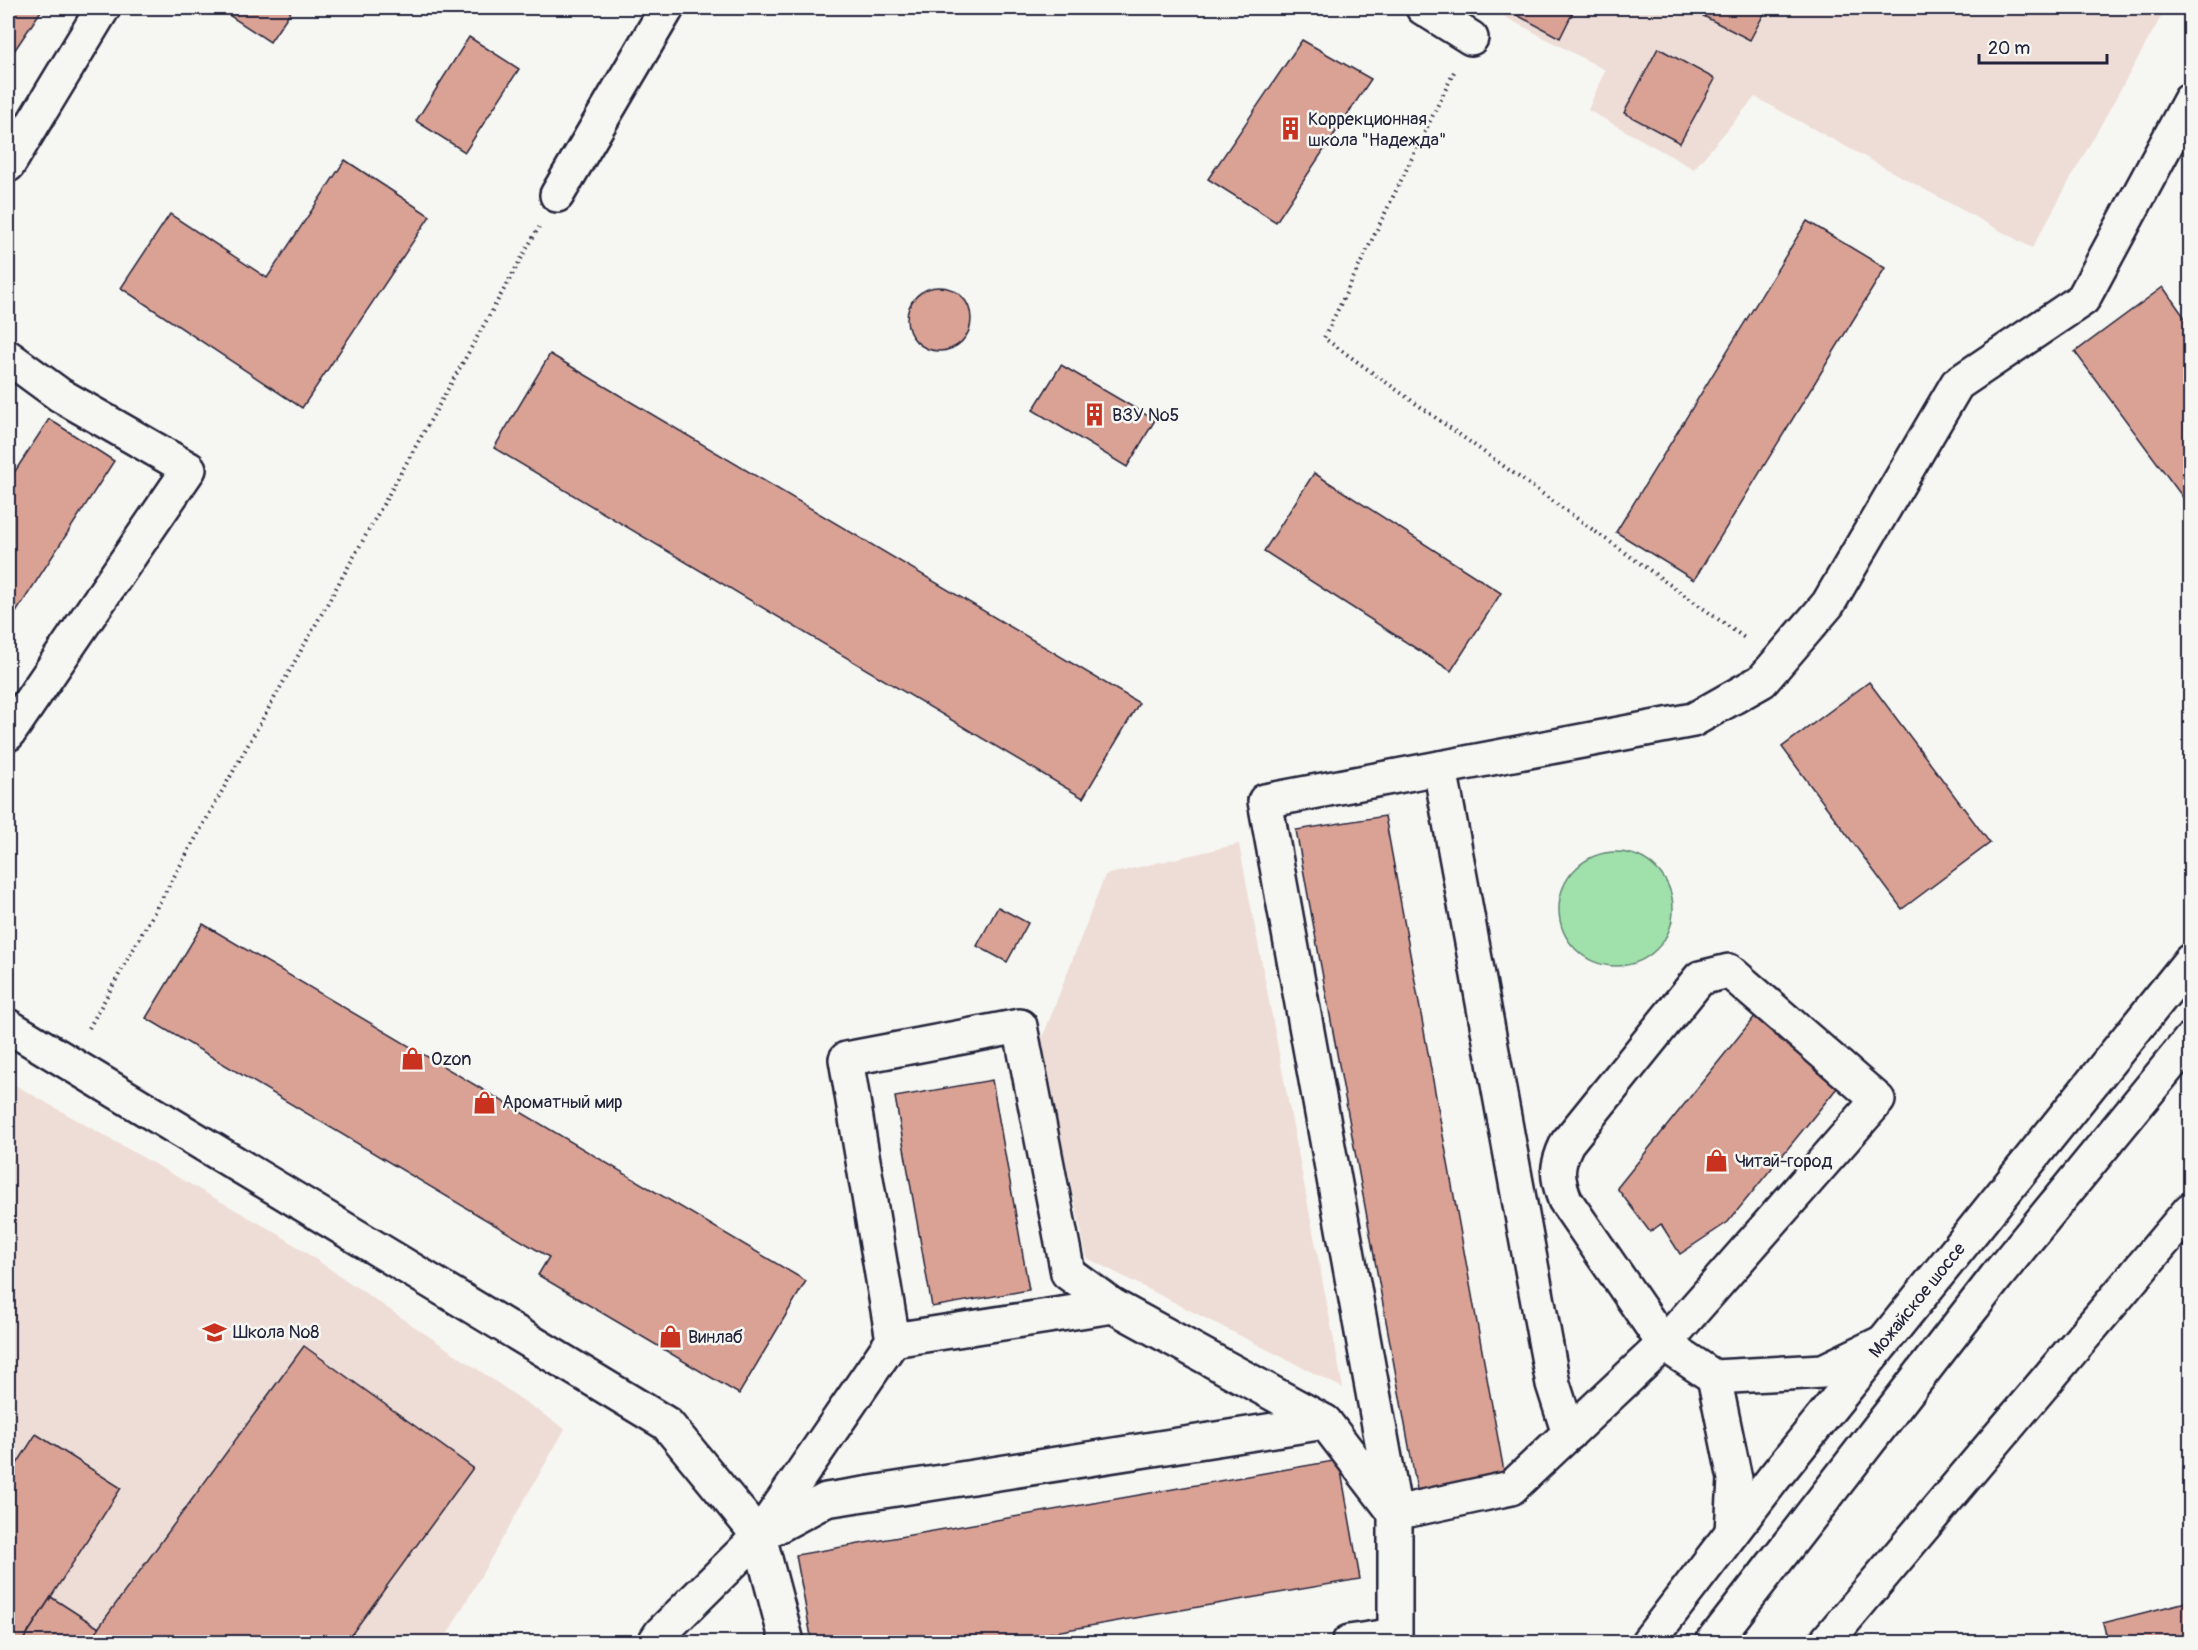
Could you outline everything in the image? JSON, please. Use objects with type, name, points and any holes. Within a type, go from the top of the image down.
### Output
[{"type":"main road","points":[[8,165],[103,8]]},
{"type":"main road","points":[[558,195],[667,8]]},
{"type":"main road","points":[[1423,8],[1471,38]]},
{"type":"main road","points":[[1349,1642],[1395,1635],[1395,1513],[1265,801],[1693,720],[1762,681],[1828,604],[1957,384],[2083,299],[2190,100]]},
{"type":"main road","points":[[8,357],[60,395],[189,469],[8,734]]},
{"type":"main road","points":[[1440,768],[1553,1384],[1569,1434]]},
{"type":"main road","name":"Можайское шоссе","points":[[1648,1642],[1883,1342],[2190,961]]},
{"type":"main road","points":[[1395,1513],[1511,1488],[1664,1344],[1878,1100],[1729,971],[1700,978],[1567,1143],[1559,1161],[1557,1180],[1566,1200],[1664,1344],[1714,1377],[1824,1371],[1883,1342]]},
{"type":"main road","points":[[8,1026],[668,1424],[759,1536],[787,1642]]},
{"type":"main road","points":[[655,1642],[759,1536],[893,1340],[846,1059],[1020,1026],[1068,1273],[1113,1306],[1325,1422],[1395,1513]]},
{"type":"main road","points":[[1713,1642],[1996,1276],[2190,1040]]},
{"type":"main road","points":[[1826,1642],[2190,1210]]},
{"type":"main road","points":[[893,1340],[1113,1306]]},
{"type":"main road","points":[[1714,1377],[1735,1479],[1732,1532]]},
{"type":"main road","points":[[759,1536],[826,1500],[1325,1422]]},
{"type":"path","points":[[1471,38],[1324,338],[1779,661]]},
{"type":"path","points":[[69,1063],[558,195]]},
{"type":"shaded area","points":[[1488,8],[2166,8],[2032,248],[1755,97],[1694,169],[1588,110],[1605,70]]},
{"type":"shaded area","points":[[1239,844],[1343,1388],[1087,1258],[1040,1044],[1105,875]]},
{"type":"shaded area","name":"Школа №8","points":[[15,1085],[280,1235],[565,1429],[443,1642],[8,1642],[8,1087]]},
{"type":"green space","points":[[1616,852],[1638,856],[1656,869],[1669,887],[1673,909],[1669,931],[1656,949],[1638,962],[1616,966],[1594,962],[1576,949],[1563,931],[1559,909],[1563,887],[1576,869],[1594,856]]},
{"type":"building","points":[[8,8],[43,8],[8,60]]},
{"type":"building","points":[[218,8],[293,8],[270,42]]},
{"type":"building","points":[[1504,8],[1575,8],[1560,38]]},
{"type":"building","points":[[1688,8],[1767,8],[1750,40]]},
{"type":"building","points":[[469,37],[519,69],[465,152],[416,121]]},
{"type":"building","name":"Коррекционная школа \"Надежда\"","points":[[1302,40],[1371,79],[1276,222],[1208,179]]},
{"type":"building","points":[[1658,48],[1715,79],[1680,143],[1624,113]]},
{"type":"building","points":[[345,160],[430,216],[302,408],[121,288],[170,214],[267,278]]},
{"type":"building","points":[[1807,221],[1885,268],[1694,580],[1616,532]]},
{"type":"building","points":[[939,287],[957,292],[962,296],[966,301],[971,319],[966,337],[962,342],[957,346],[939,351],[921,346],[916,342],[912,337],[907,319],[912,301],[916,296],[921,292]]},
{"type":"building","points":[[2163,287],[2190,325],[2190,507],[2075,352]]},
{"type":"building","points":[[550,354],[1139,703],[1083,798],[494,448]]},
{"type":"building","name":"ВЗУ №5","points":[[1061,365],[1155,420],[1127,467],[1033,410]]},
{"type":"building","points":[[49,419],[114,461],[8,625],[8,482]]},
{"type":"building","points":[[1314,473],[1501,593],[1451,671],[1264,551]]},
{"type":"building","points":[[1869,682],[1990,843],[1902,909],[1782,747]]},
{"type":"building","points":[[1385,816],[1505,1477],[1417,1490],[1296,830]]},
{"type":"building","points":[[998,907],[1028,923],[1007,962],[977,946]]},
{"type":"building","points":[[203,924],[806,1281],[739,1394],[538,1275],[549,1257],[146,1018]]},
{"type":"building","points":[[1756,1015],[1841,1083],[1728,1222],[1680,1254],[1661,1224],[1650,1232],[1617,1188]]},
{"type":"building","points":[[992,1080],[1029,1290],[932,1307],[895,1097]]},
{"type":"building","points":[[304,1346],[473,1468],[346,1642],[88,1642]]},
{"type":"building","points":[[36,1434],[121,1488],[22,1642],[8,1642],[8,1478]]},
{"type":"building","points":[[1339,1460],[1360,1579],[997,1642],[812,1642],[796,1555]]},
{"type":"building","points":[[51,1597],[99,1628],[88,1642],[22,1642]]},
{"type":"building","points":[[2190,1601],[2190,1642],[2108,1642],[2103,1623]]},
{"type":"place","name":"Коррекционная школа \"Надежда\"","points":[[1290,129]]},
{"type":"place","name":"ВЗУ №5","points":[[1094,415]]},
{"type":"place","name":"Ozon","points":[[413,1059]]},
{"type":"place","name":"Ароматный мир","points":[[484,1102]]},
{"type":"place","name":"Читай-город","points":[[1717,1161]]},
{"type":"place","name":"Школа №8","points":[[215,1332]]},
{"type":"place","name":"Винлаб","points":[[670,1337]]}]
